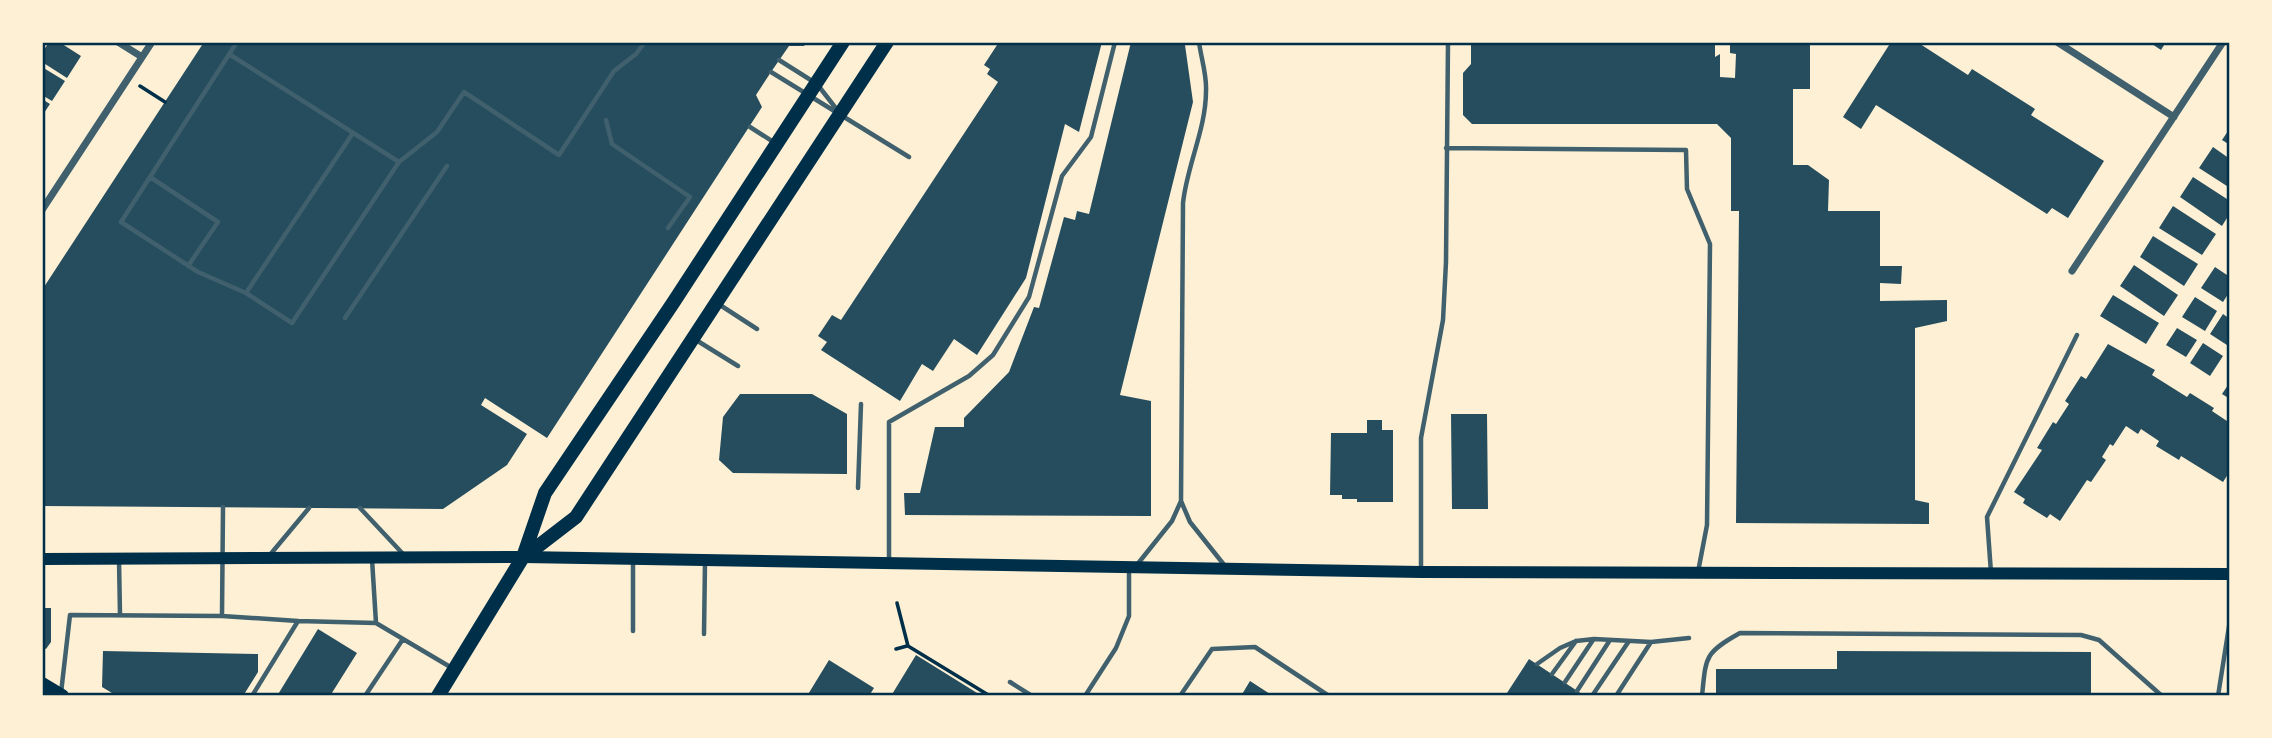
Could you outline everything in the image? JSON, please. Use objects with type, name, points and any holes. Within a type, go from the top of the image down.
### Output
[{"type":"main road","points":[[438,696],[523,557],[545,493],[844,42]]},
{"type":"main road","points":[[523,557],[576,517],[887,42]]},
{"type":"main road","points":[[42,559],[523,557],[1421,572],[2230,573]]},
{"type":"main road","points":[[42,684],[61,696]]},
{"type":"street","points":[[118,42],[142,57]]},
{"type":"street","points":[[42,209],[152,42]]},
{"type":"street","points":[[2057,42],[2174,117]]},
{"type":"street","points":[[2072,271],[2223,42]]},
{"type":"lane","points":[[237,42],[121,222],[188,266],[246,293],[292,323],[399,162],[437,132],[464,92],[559,155],[614,71],[636,54],[645,42]]},
{"type":"lane","points":[[889,564],[889,422],[969,376],[993,355],[1029,297],[1062,176],[1091,137],[1115,42]]},
{"type":"lane","points":[[1199,42],[1207,90],[1183,203],[1181,500],[1190,522],[1228,570]]},
{"type":"lane","points":[[1421,572],[1419,459],[1443,320],[1448,42]]},
{"type":"lane","points":[[229,54],[399,162]]},
{"type":"lane","points":[[779,60],[840,115],[909,157]]},
{"type":"lane","points":[[771,72],[813,90],[840,115]]},
{"type":"lane","points":[[606,120],[612,144],[690,197],[668,228]]},
{"type":"lane","points":[[750,127],[778,145]]},
{"type":"lane","points":[[246,293],[353,133]]},
{"type":"lane","points":[[1447,148],[1686,150],[1687,189],[1710,244],[1707,525],[1698,573]]},
{"type":"lane","points":[[345,318],[447,166]]},
{"type":"lane","points":[[150,177],[218,222],[188,266]]},
{"type":"lane","points":[[716,302],[757,329]]},
{"type":"lane","points":[[1991,574],[1987,517],[2077,335]]},
{"type":"lane","points":[[692,338],[738,366]]},
{"type":"lane","points":[[859,488],[861,404]]},
{"type":"lane","points":[[1085,696],[1116,648],[1129,616],[1131,568],[1172,521],[1181,500]]},
{"type":"lane","points":[[222,616],[223,507]]},
{"type":"lane","points":[[267,558],[309,508]]},
{"type":"lane","points":[[360,508],[407,558]]},
{"type":"lane","points":[[372,558],[376,623]]},
{"type":"lane","points":[[119,559],[120,615]]},
{"type":"lane","points":[[633,559],[633,631]]},
{"type":"lane","points":[[704,634],[705,561]]},
{"type":"lane","points":[[61,696],[70,615],[222,616],[376,623],[454,669]]},
{"type":"lane","points":[[2218,696],[2230,620]]},
{"type":"lane","points":[[252,696],[298,621]]},
{"type":"lane","points":[[1702,696],[1706,661],[1720,645],[1740,633],[2081,635],[2099,640],[2162,696]]},
{"type":"lane","points":[[1537,664],[1576,641],[1594,639],[1651,642],[1689,638]]},
{"type":"lane","points":[[365,696],[403,639]]},
{"type":"lane","points":[[1565,682],[1594,639]]},
{"type":"lane","points":[[1577,691],[1610,640]]},
{"type":"lane","points":[[1552,674],[1576,641]]},
{"type":"lane","points":[[1592,696],[1629,641]]},
{"type":"lane","points":[[1616,696],[1651,642]]},
{"type":"lane","points":[[1180,696],[1212,649],[1255,647],[1329,696]]},
{"type":"lane","points":[[1010,682],[1032,696]]},
{"type":"path","points":[[138,85],[165,102]]},
{"type":"path","points":[[897,603],[908,646],[990,696]]},
{"type":"path","points":[[896,649],[908,646]]},
{"type":"building","points":[[49,42],[59,42],[81,56],[67,78],[42,62],[42,53]]},
{"type":"building","points":[[204,42],[807,42],[804,46],[789,46],[771,72],[756,95],[762,107],[547,438],[485,398],[481,405],[527,434],[507,465],[443,509],[42,506],[42,290]]},
{"type":"building","points":[[999,42],[1102,42],[1079,132],[1065,124],[1026,278],[977,355],[954,339],[933,371],[922,364],[900,401],[821,350],[827,342],[818,336],[832,315],[841,320],[998,82],[987,74],[990,69],[984,65]]},
{"type":"building","points":[[1131,42],[1174,42],[1185,45],[1193,102],[1120,395],[1151,401],[1151,516],[905,515],[904,493],[920,493],[935,427],[964,427],[964,418],[1009,372],[1034,307],[1039,308],[1064,217],[1075,220],[1077,211],[1089,214]]},
{"type":"building","points":[[1471,42],[1715,42],[1715,57],[1720,54],[1720,77],[1735,78],[1736,54],[1730,53],[1730,42],[1810,42],[1810,89],[1793,89],[1793,165],[1808,165],[1829,180],[1828,211],[1880,211],[1880,266],[1902,266],[1901,284],[1880,283],[1880,301],[1947,300],[1947,321],[1915,328],[1915,500],[1929,503],[1929,524],[1736,523],[1739,211],[1731,211],[1731,138],[1717,124],[1472,124],[1463,115],[1463,73],[1471,64]]},
{"type":"building","points":[[1891,42],[1917,42],[1968,75],[1972,69],[2035,109],[2031,115],[2104,161],[2068,218],[2052,208],[2047,214],[1876,105],[1861,129],[1843,117]]},
{"type":"building","points":[[2149,42],[2166,42],[2161,50]]},
{"type":"building","points":[[42,67],[65,81],[52,101],[42,95]]},
{"type":"building","points":[[42,99],[50,104],[42,116]]},
{"type":"building","points":[[2230,128],[2230,145],[2222,140]]},
{"type":"building","points":[[2213,147],[2230,159],[2230,188],[2199,168]]},
{"type":"building","points":[[2193,177],[2230,201],[2230,213],[2222,226],[2180,197]]},
{"type":"building","points":[[2173,206],[2216,234],[2202,255],[2159,228]]},
{"type":"building","points":[[2153,236],[2198,264],[2184,286],[2140,257]]},
{"type":"building","points":[[2134,265],[2178,295],[2164,316],[2120,286]]},
{"type":"building","points":[[2215,267],[2230,277],[2230,291],[2223,302],[2201,288]]},
{"type":"building","points":[[2113,295],[2159,323],[2146,344],[2100,316]]},
{"type":"building","points":[[2195,297],[2217,311],[2205,331],[2182,317]]},
{"type":"building","points":[[2223,314],[2230,319],[2230,347],[2210,334]]},
{"type":"building","points":[[2177,328],[2197,340],[2186,357],[2166,345]]},
{"type":"building","points":[[2203,343],[2223,356],[2210,376],[2190,363]]},
{"type":"building","points":[[2108,344],[2155,370],[2152,375],[2187,397],[2190,393],[2214,408],[2212,411],[2230,423],[2230,471],[2223,482],[2181,456],[2179,460],[2156,446],[2159,441],[2141,429],[2138,434],[2126,426],[2113,446],[2110,444],[2102,457],[2106,460],[2091,482],[2087,480],[2060,521],[2050,514],[2047,518],[2023,503],[2025,499],[2014,492],[2042,450],[2037,448],[2053,422],[2056,424],[2069,404],[2065,401],[2081,376],[2086,379]]},
{"type":"building","points":[[2230,382],[2230,399],[2222,394]]},
{"type":"building","points":[[740,394],[812,394],[847,414],[847,474],[733,473],[719,460],[723,417]]},
{"type":"building","points":[[1451,414],[1487,414],[1488,509],[1452,509]]},
{"type":"building","points":[[1367,420],[1382,420],[1382,430],[1393,430],[1393,502],[1357,502],[1357,499],[1342,499],[1342,495],[1330,495],[1331,433],[1367,433]]},
{"type":"building","points":[[42,608],[51,608],[51,642],[46,649],[42,647]]},
{"type":"building","points":[[318,629],[357,653],[330,696],[277,696]]},
{"type":"building","points":[[103,651],[258,654],[258,672],[243,696],[117,696],[102,687]]},
{"type":"building","points":[[1837,651],[2091,652],[2091,696],[1716,696],[1716,669],[1837,669]]},
{"type":"building","points":[[916,655],[982,696],[891,696]]},
{"type":"building","points":[[1529,659],[1585,696],[1505,696]]},
{"type":"building","points":[[829,660],[874,688],[869,696],[807,696]]},
{"type":"building","points":[[1250,681],[1273,696],[1241,696]]}]
